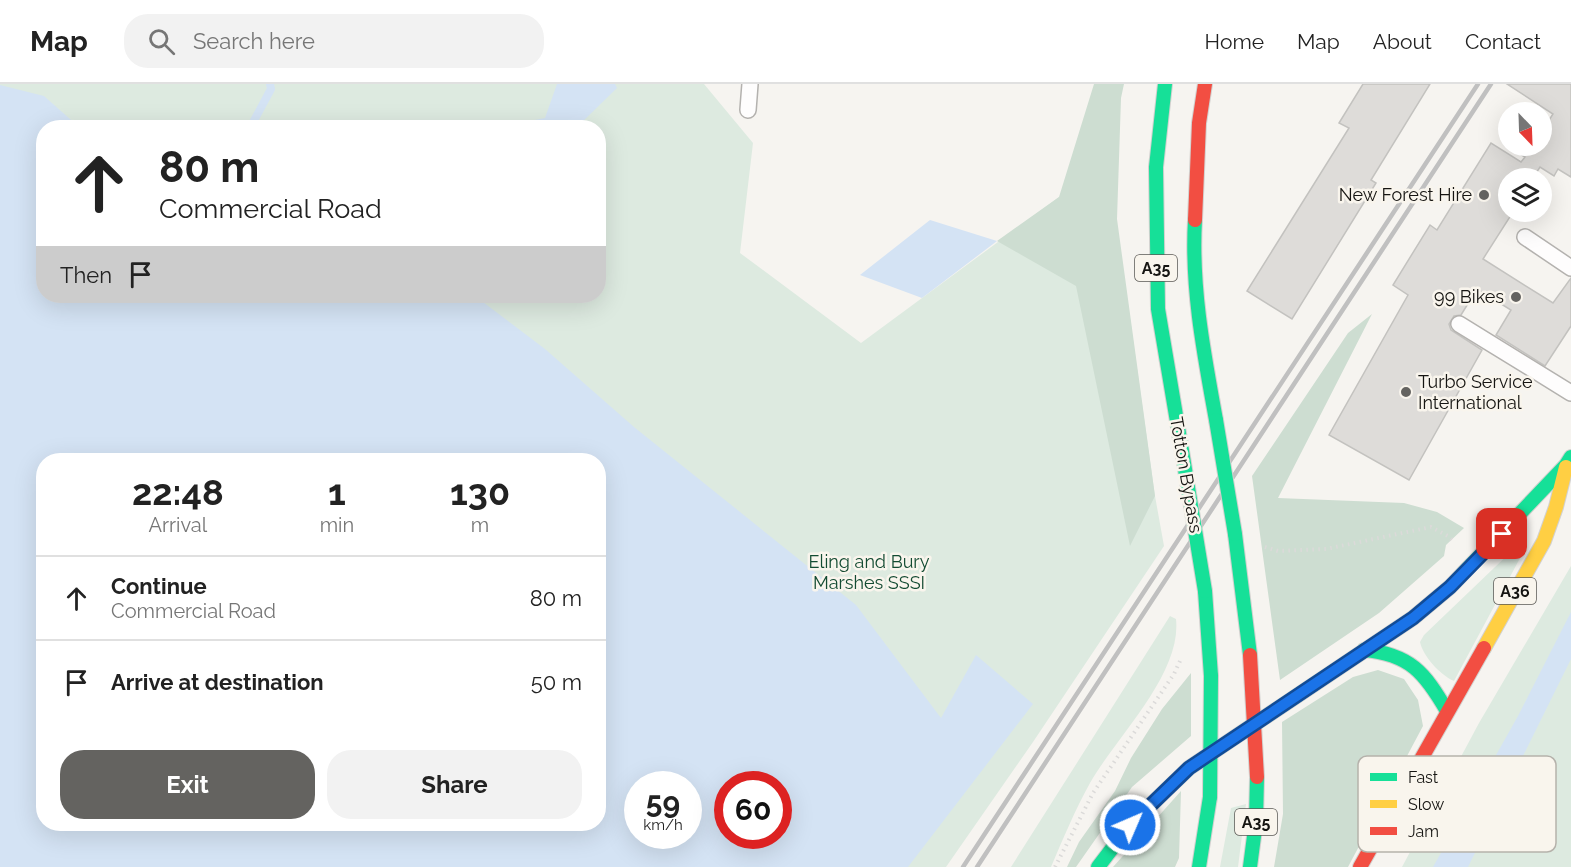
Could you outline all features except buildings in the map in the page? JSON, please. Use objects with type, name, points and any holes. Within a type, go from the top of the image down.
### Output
[{"type":"main road","name":"Totton Bypass","points":[[1165,84],[1156,167],[1158,309],[1205,591],[1211,676],[1210,797],[1199,867]]},
{"type":"main road","name":"A35","points":[[1205,84],[1199,123],[1193,254],[1202,344],[1235,534],[1250,655],[1257,777],[1256,821],[1250,867]]},
{"type":"main road","name":"A36","points":[[1098,867],[1130,825],[1189,768],[1413,618],[1450,587],[1569,461]]},
{"type":"main road","name":"A36","points":[[1422,756],[1544,541],[1569,461]]},
{"type":"main road","points":[[1364,650],[1384,651],[1412,664],[1425,677],[1447,711]]},
{"type":"main road","name":"A36","points":[[1360,867],[1368,852]]},
{"type":"lane","points":[[748,110],[750,84]]},
{"type":"lane","points":[[1525,237],[1571,268]]},
{"type":"lane","points":[[1459,324],[1571,393]]},
{"type":"path","points":[[1235,534],[1259,541],[1268,549],[1293,551],[1326,549],[1431,527],[1448,536],[1460,547]]},
{"type":"path","points":[[1055,867],[1093,793],[1174,674],[1183,652]]},
{"type":"green space","name":"Eling and Bury Marshes SSSI","points":[[0,84],[704,84],[753,143],[740,253],[861,343],[1059,197],[1116,219],[1164,546],[946,867],[0,867]]},
{"type":"green space","points":[[1094,84],[1124,84],[1121,98],[1117,219],[1155,496],[1130,546],[1076,286],[997,241],[1059,197]]},
{"type":"green space","points":[[1372,314],[1278,498],[1404,503],[1437,512],[1464,528],[1446,545],[1444,556],[1379,613],[1280,680],[1252,476],[1348,333]]},
{"type":"green space","points":[[1518,545],[1526,547],[1454,681],[1433,664],[1420,642],[1424,635]]},
{"type":"green space","points":[[1571,566],[1571,867],[1402,867],[1410,852],[1556,852],[1556,756],[1461,756]]},
{"type":"green space","points":[[1170,616],[1176,619],[1175,640],[1169,661],[1145,704],[1090,783],[1051,867],[1011,867]]},
{"type":"green space","points":[[1378,670],[1404,679],[1418,700],[1423,726],[1407,756],[1358,756],[1358,848],[1348,867],[1274,867],[1283,814],[1282,722],[1353,677]]},
{"type":"green space","points":[[1191,673],[1191,736],[1132,787],[1076,867],[1067,867],[1079,842],[1115,791],[1131,758],[1162,709]]},
{"type":"green space","points":[[1181,791],[1179,858],[1175,867],[1113,867]]},
{"type":"green space","points":[[1246,804],[1238,867],[1220,867],[1231,808]]},
{"type":"water","points":[[557,84],[615,84],[617,88],[584,120],[535,120],[545,118]]},
{"type":"water","points":[[0,85],[44,96],[71,120],[36,120],[36,303],[484,303],[545,349],[634,427],[856,605],[941,718],[976,655],[1033,704],[908,867],[0,867]]},
{"type":"water","points":[[930,220],[997,241],[922,298],[860,275]]},
{"type":"water","points":[[1571,612],[1571,659],[1523,756],[1495,756]]},
{"type":"water","points":[[1441,852],[1475,852],[1468,867],[1433,867]]},
{"type":"waterway","points":[[254,120],[271,89],[270,84]]},
{"type":"railway","points":[[963,867],[1478,84]]},
{"type":"railway","points":[[977,867],[1491,84]]},
{"type":"traffic: fast","points":[[1165,84],[1156,167],[1158,309],[1182,451]]},
{"type":"traffic: fast","points":[[1195,220],[1197,296],[1216,420]]},
{"type":"traffic: fast","points":[[1216,420],[1235,534]]},
{"type":"traffic: fast","points":[[1182,451],[1205,591]]},
{"type":"traffic: fast","points":[[1098,867],[1130,825],[1189,768],[1413,618],[1450,587],[1571,457]]},
{"type":"traffic: fast","points":[[1235,534],[1250,655]]},
{"type":"traffic: fast","points":[[1205,591],[1211,676]]},
{"type":"traffic: fast","points":[[1364,650],[1393,656],[1415,668],[1431,686],[1447,711]]},
{"type":"traffic: fast","points":[[1210,797],[1211,676]]},
{"type":"traffic: fast","points":[[1250,867],[1256,821],[1257,777]]},
{"type":"traffic: fast","points":[[1199,867],[1210,797]]},
{"type":"traffic: slow","points":[[1484,648],[1544,541],[1556,507],[1566,467]]},
{"type":"traffic: jam","points":[[1195,220],[1199,123],[1205,84]]},
{"type":"traffic: jam","points":[[1423,756],[1484,648]]},
{"type":"traffic: jam","points":[[1250,655],[1257,777]]},
{"type":"traffic: jam","points":[[1360,867],[1368,852]]},
{"type":"place","name":"New Forest Hire","points":[[1484,195]]},
{"type":"place","name":"99 Bikes","points":[[1516,297]]},
{"type":"place","name":"Turbo Service International","points":[[1406,392]]},
{"type":"route","points":[[1130,825],[1189,768],[1413,618],[1450,587],[1502,534]]}]
